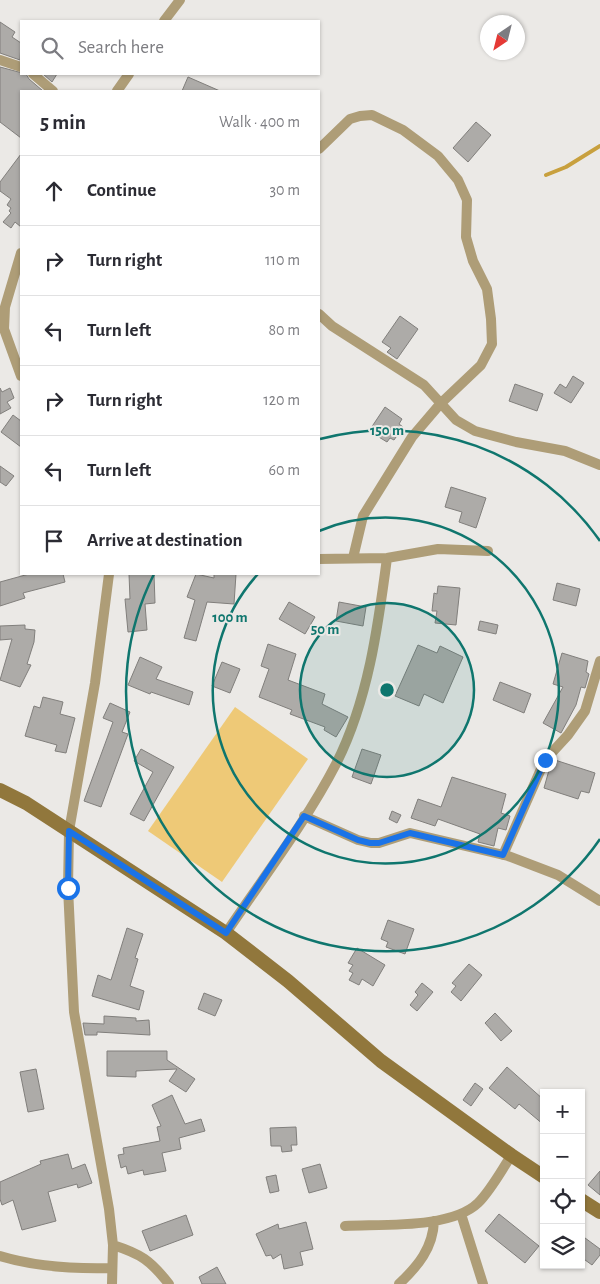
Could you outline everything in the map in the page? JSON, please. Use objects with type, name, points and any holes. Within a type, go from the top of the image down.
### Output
[{"type":"street","points":[[165,20],[180,0]]},
{"type":"street","points":[[0,60],[20,67]]},
{"type":"street","points":[[34,75],[52,90]]},
{"type":"street","points":[[118,90],[128,75]]},
{"type":"street","points":[[320,148],[340,126],[350,119],[372,115],[403,130],[438,156],[458,180],[466,200],[466,237],[472,261],[487,288],[492,344],[481,365],[441,403],[412,437],[363,516],[353,558]]},
{"type":"street","points":[[20,256],[5,307],[4,329],[5,348],[20,374]]},
{"type":"street","points":[[320,315],[332,326],[424,385],[456,420],[475,431],[516,442],[565,451],[600,465]]},
{"type":"street","points":[[320,559],[387,558],[438,549],[488,552]]},
{"type":"street","points":[[226,933],[304,816],[336,764],[353,723],[378,627],[387,558]]},
{"type":"street","points":[[109,575],[95,683],[69,831],[70,950],[74,1012],[109,1209],[112,1245],[112,1284]]},
{"type":"street","points":[[503,855],[545,760],[568,735],[585,711],[600,662]]},
{"type":"street","points":[[0,790],[26,803],[226,933],[288,981],[381,1061],[511,1156],[540,1174]]},
{"type":"street","points":[[304,816],[358,840],[370,843],[379,843],[410,833],[531,863],[558,875],[600,901]]},
{"type":"street","points":[[344,1226],[434,1221],[461,1214],[478,1202],[511,1156]]},
{"type":"street","points":[[585,1203],[600,1212]]},
{"type":"street","points":[[461,1214],[482,1284]]},
{"type":"street","points":[[399,1284],[425,1255],[434,1232],[434,1221]]},
{"type":"street","points":[[112,1245],[140,1254],[152,1262],[169,1284]]},
{"type":"street","points":[[0,1256],[48,1266],[80,1269],[112,1268]]},
{"type":"shaded area","points":[[235,707],[308,759],[222,882],[148,831]]},
{"type":"building","points":[[0,22],[15,32],[12,37],[20,42],[20,60],[0,53]]},
{"type":"building","points":[[0,67],[20,72],[20,75],[27,75],[42,90],[20,90],[20,137],[0,122]]},
{"type":"building","points":[[44,75],[56,75],[52,82]]},
{"type":"building","points":[[188,77],[218,90],[182,90]]},
{"type":"building","points":[[476,122],[491,135],[468,162],[453,148]]},
{"type":"building","points":[[20,155],[20,226],[15,222],[11,228],[3,222],[11,213],[9,211],[11,208],[7,205],[11,199],[0,191],[0,182]]},
{"type":"building","points":[[400,316],[418,329],[397,359],[387,352],[391,348],[382,342]]},
{"type":"building","points":[[573,376],[584,383],[571,403],[554,393],[560,384],[566,388]]},
{"type":"building","points":[[515,384],[543,394],[537,411],[509,401]]},
{"type":"building","points":[[0,388],[2,392],[10,388],[14,398],[7,402],[11,408],[0,414]]},
{"type":"building","points":[[385,407],[402,419],[399,424],[403,427],[394,440],[390,438],[387,442],[369,431]]},
{"type":"building","points":[[13,415],[20,420],[20,446],[1,432]]},
{"type":"building","points":[[0,466],[14,476],[6,486],[0,482]]},
{"type":"building","points":[[451,487],[486,498],[476,528],[459,522],[462,512],[445,507]]},
{"type":"building","points":[[25,575],[63,575],[65,582],[23,593],[25,598],[0,606],[0,582]]},
{"type":"building","points":[[129,575],[154,575],[155,603],[145,604],[147,630],[128,632],[125,599],[130,599]]},
{"type":"building","points":[[196,575],[214,578],[214,575],[236,575],[234,604],[207,602],[196,641],[184,638],[195,600],[187,597]]},
{"type":"building","points":[[557,583],[580,589],[576,606],[553,600]]},
{"type":"building","points":[[438,586],[460,588],[456,625],[435,623],[437,611],[432,611],[434,593],[437,594]]},
{"type":"building","points":[[289,602],[315,617],[305,634],[279,619]]},
{"type":"building","points":[[339,602],[366,607],[363,626],[336,621]]},
{"type":"building","points":[[480,621],[498,625],[496,634],[478,630]]},
{"type":"building","points":[[25,625],[25,629],[35,630],[34,642],[27,664],[31,665],[20,687],[0,680],[12,639],[0,640],[0,626]]},
{"type":"building","points":[[268,644],[296,654],[288,680],[325,694],[322,704],[348,717],[336,737],[324,730],[325,727],[290,714],[292,710],[259,697],[269,669],[261,666]]},
{"type":"building","points":[[418,645],[437,653],[440,646],[463,657],[443,703],[424,694],[419,706],[395,696]]},
{"type":"building","points":[[562,653],[588,661],[586,672],[589,674],[585,688],[581,687],[576,705],[561,733],[543,723],[563,687],[553,684]]},
{"type":"building","points":[[140,657],[162,667],[156,679],[193,692],[189,705],[151,692],[150,694],[128,685]]},
{"type":"building","points":[[222,662],[240,669],[230,693],[212,686]]},
{"type":"building","points":[[500,682],[531,694],[524,713],[493,700]]},
{"type":"building","points":[[43,697],[63,702],[60,714],[75,718],[66,753],[55,751],[57,745],[25,736],[34,706],[40,708]]},
{"type":"building","points":[[110,703],[130,712],[122,732],[128,734],[101,807],[84,801],[113,722],[103,718]]},
{"type":"building","points":[[141,749],[174,767],[144,821],[130,814],[153,772],[134,761]]},
{"type":"building","points":[[362,749],[381,755],[371,784],[352,777]]},
{"type":"building","points":[[555,760],[595,773],[589,793],[581,791],[578,799],[544,788],[551,763]]},
{"type":"building","points":[[452,777],[506,794],[501,813],[510,816],[506,830],[498,828],[494,846],[478,842],[480,834],[438,819],[435,826],[411,818],[418,799],[441,807]]},
{"type":"building","points":[[392,811],[401,815],[397,823],[389,819]]},
{"type":"building","points":[[388,920],[414,929],[405,954],[386,947],[388,942],[381,939]]},
{"type":"building","points":[[127,928],[143,934],[135,958],[138,959],[130,986],[144,991],[139,1010],[92,996],[98,975],[111,980]]},
{"type":"building","points":[[357,948],[385,965],[373,986],[362,979],[359,985],[349,980],[353,973],[349,971],[353,965],[348,963]]},
{"type":"building","points":[[469,964],[482,975],[461,1001],[451,992],[456,986],[452,983]]},
{"type":"building","points":[[422,983],[433,992],[417,1011],[410,1005],[418,995],[415,992]]},
{"type":"building","points":[[204,993],[222,1000],[215,1016],[198,1009]]},
{"type":"building","points":[[495,1013],[512,1031],[501,1041],[485,1023]]},
{"type":"building","points":[[104,1016],[136,1018],[136,1021],[149,1020],[150,1035],[97,1032],[97,1035],[85,1035],[83,1023],[104,1024]]},
{"type":"building","points":[[107,1051],[167,1051],[167,1060],[195,1079],[186,1092],[169,1081],[177,1069],[136,1071],[136,1077],[107,1076]]},
{"type":"building","points":[[507,1067],[540,1096],[540,1122],[519,1104],[515,1109],[489,1088]]},
{"type":"building","points":[[36,1069],[44,1109],[28,1112],[20,1072]]},
{"type":"building","points":[[475,1083],[483,1089],[471,1106],[463,1100]]},
{"type":"building","points":[[172,1095],[185,1124],[201,1119],[205,1131],[179,1138],[181,1149],[162,1153],[166,1171],[144,1175],[143,1170],[128,1174],[126,1166],[121,1168],[118,1155],[124,1154],[123,1148],[160,1141],[157,1127],[161,1126],[152,1105]]},
{"type":"building","points":[[296,1127],[297,1145],[291,1145],[292,1151],[282,1152],[281,1146],[271,1146],[270,1128]]},
{"type":"building","points":[[68,1154],[72,1169],[85,1164],[92,1183],[78,1188],[77,1184],[48,1192],[56,1221],[22,1230],[13,1200],[2,1205],[0,1182],[41,1164],[40,1161]]},
{"type":"building","points":[[320,1164],[327,1188],[309,1193],[302,1169]]},
{"type":"building","points":[[600,1171],[600,1195],[588,1185]]},
{"type":"building","points":[[276,1175],[279,1191],[270,1193],[266,1177]]},
{"type":"building","points":[[499,1214],[539,1246],[525,1263],[485,1231]]},
{"type":"building","points":[[186,1215],[193,1235],[150,1251],[142,1231]]},
{"type":"building","points":[[306,1222],[313,1249],[300,1252],[303,1265],[284,1269],[281,1254],[273,1259],[271,1255],[266,1256],[256,1234],[278,1224],[279,1229]]},
{"type":"building","points":[[585,1238],[600,1249],[600,1255],[592,1265],[585,1260]]},
{"type":"building","points":[[217,1267],[226,1284],[202,1284],[199,1277]]},
{"type":"waterway","points":[[546,175],[566,167],[600,146]]},
{"type":"route","points":[[68,888],[69,831],[226,933],[304,816],[358,840],[370,843],[388,841],[401,834],[410,833],[503,855],[545,760]]}]
